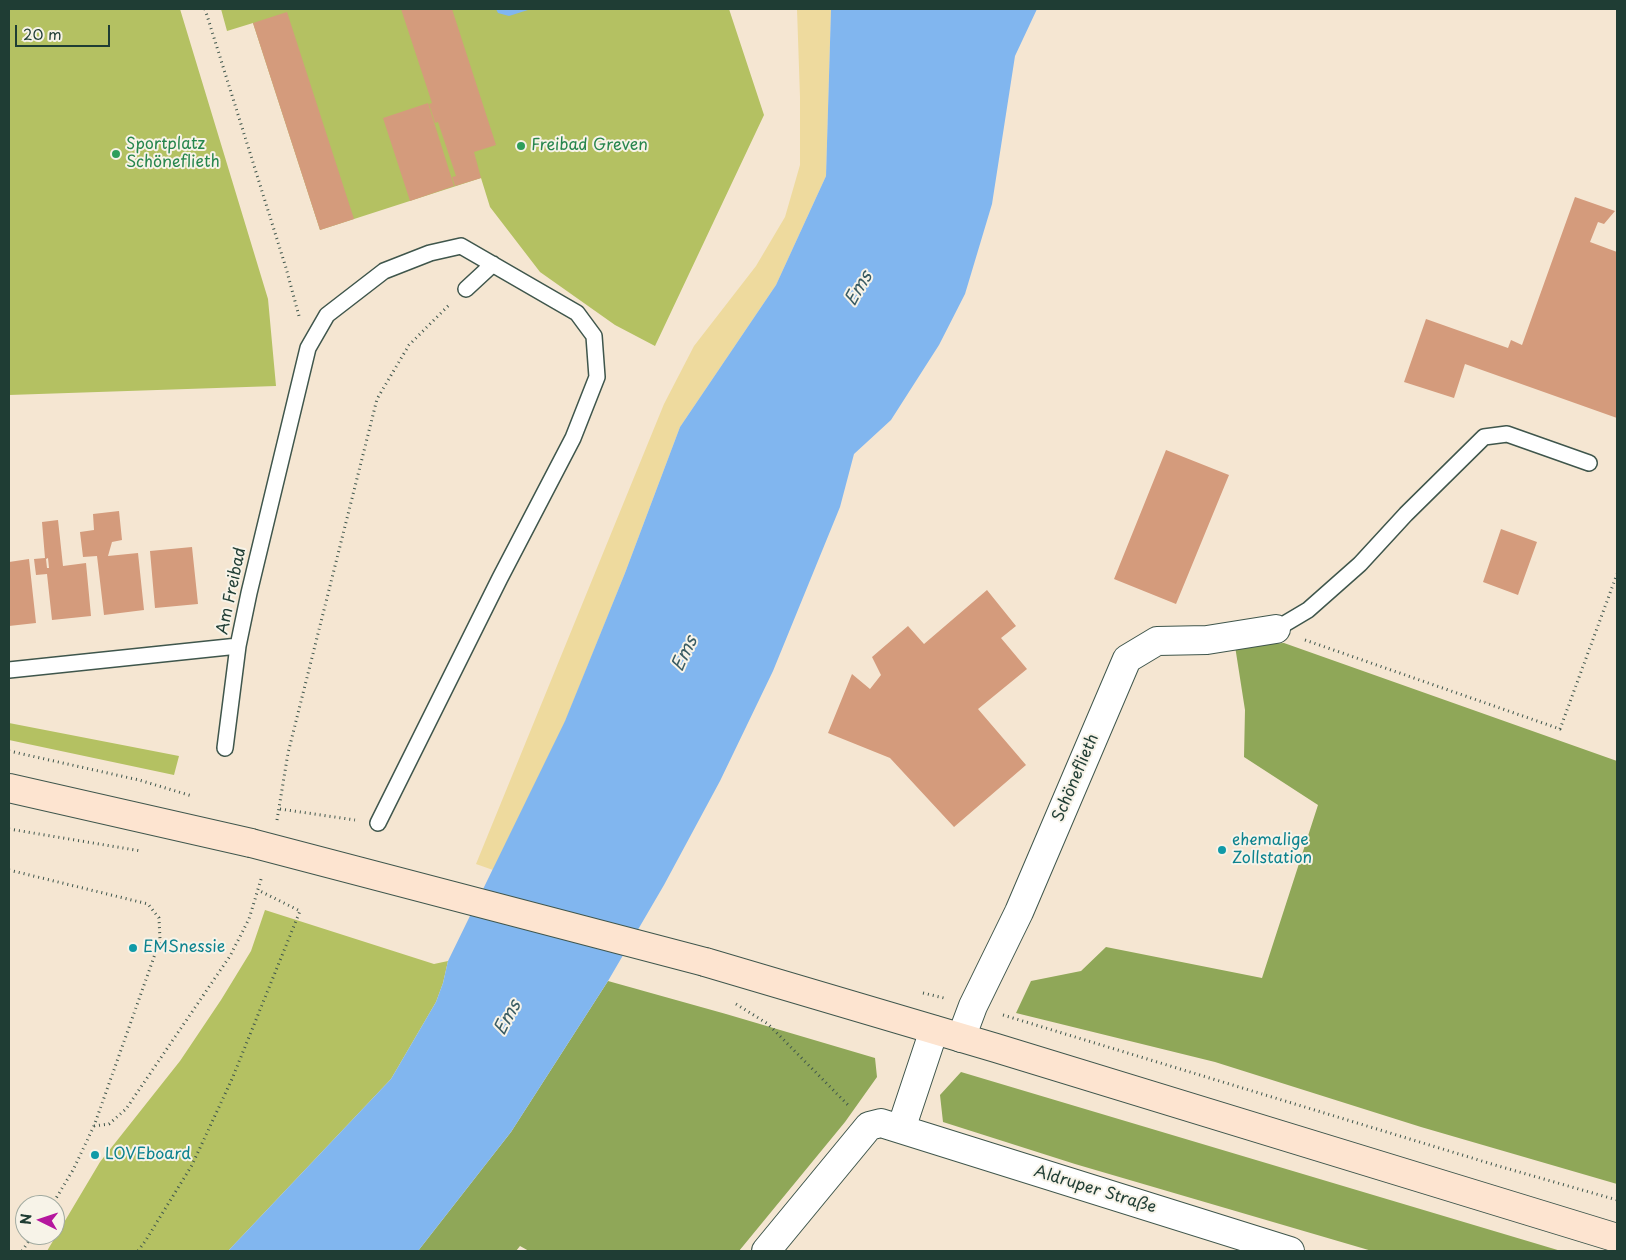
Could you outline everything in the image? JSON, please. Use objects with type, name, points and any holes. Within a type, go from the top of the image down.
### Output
[{"type":"main road","points":[[9,788],[250,843],[705,962],[1617,1238]]},
{"type":"street","name":"Schöneflieth","points":[[961,1038],[974,1006],[1019,912],[1127,659],[1157,641],[1207,640],[1276,630]]},
{"type":"street","points":[[901,1129],[934,1030]]},
{"type":"street","name":"Aldruper Straße","points":[[869,1126],[881,1123],[1290,1251]]},
{"type":"street","points":[[766,1251],[869,1126]]},
{"type":"lane","name":"Am Freibad","points":[[9,670],[238,646],[248,593],[308,348],[327,315],[384,271],[430,253],[461,246],[576,313],[594,336],[597,377],[573,438],[500,578],[378,823]]},
{"type":"lane","points":[[466,289],[493,264]]},
{"type":"lane","points":[[1276,630],[1308,610],[1360,564],[1406,514],[1484,437],[1507,434],[1589,463]]},
{"type":"lane","points":[[224,748],[238,646]]},
{"type":"path","points":[[206,9],[286,268],[308,348]]},
{"type":"path","points":[[275,827],[280,809],[288,753],[377,399],[409,345],[466,289]]},
{"type":"path","points":[[445,299],[447,307]]},
{"type":"path","points":[[1276,630],[1560,729],[1617,574]]},
{"type":"path","points":[[9,751],[139,780],[192,796]]},
{"type":"path","points":[[280,809],[378,823]]},
{"type":"path","points":[[9,829],[145,852]]},
{"type":"path","points":[[9,870],[148,904],[159,918],[160,940],[94,1126],[73,1170],[58,1195]]},
{"type":"path","points":[[94,1126],[109,1124],[126,1110],[230,956],[249,919],[263,872]]},
{"type":"path","points":[[138,1251],[192,1165],[232,1079],[300,910],[258,890]]},
{"type":"path","points":[[728,1000],[768,1024],[869,1126]]},
{"type":"green space","name":"Sportplatz Schöneflieth","points":[[9,9],[180,9],[268,299],[276,386],[9,395]]},
{"type":"green space","name":"Freibad Greven","points":[[221,9],[729,9],[764,115],[655,346],[615,325],[540,272],[490,207],[481,178],[320,230],[253,23],[227,31]]},
{"type":"green space","points":[[1284,643],[1617,761],[1617,1184],[1421,1127],[1215,1062],[1016,1013],[1031,981],[1081,971],[1106,947],[1262,978],[1318,805],[1244,757],[1245,710],[1235,646]]},
{"type":"green space","points":[[9,723],[179,756],[174,775],[9,740]]},
{"type":"green space","points":[[265,910],[434,964],[448,961],[436,1002],[391,1079],[228,1251],[47,1251],[51,1245],[65,1245],[65,1221],[100,1162],[180,1061],[251,951]]},
{"type":"green space","points":[[608,981],[875,1058],[877,1077],[845,1122],[739,1251],[529,1251],[520,1246],[516,1251],[418,1251],[511,1132]]},
{"type":"green space","points":[[961,1072],[1561,1251],[1372,1251],[1075,1164],[943,1122],[940,1095]]},
{"type":"sand","points":[[797,9],[831,9],[826,176],[776,285],[680,427],[625,573],[565,722],[493,870],[476,864],[664,404],[694,346],[756,266],[785,217],[800,165]]},
{"type":"water","points":[[496,9],[531,9],[509,16],[498,13]]},
{"type":"water","name":"Ems","points":[[831,9],[1037,9],[1015,56],[992,204],[965,294],[939,345],[891,420],[854,454],[840,507],[773,671],[720,781],[664,885],[608,981],[511,1132],[418,1251],[228,1251],[391,1079],[436,1002],[448,961],[565,721],[625,573],[680,427],[776,285],[826,176]]},
{"type":"building","points":[[401,9],[452,9],[496,145],[474,152],[481,178],[455,186],[452,177],[456,176],[438,122],[435,123],[429,104],[432,103]]},
{"type":"building","points":[[287,12],[354,219],[320,230],[253,23]]},
{"type":"building","points":[[428,103],[454,186],[410,201],[383,118]]},
{"type":"building","points":[[1575,197],[1615,211],[1604,224],[1598,222],[1590,242],[1617,252],[1617,418],[1465,364],[1454,398],[1404,382],[1426,319],[1508,348],[1511,340],[1522,345]]},
{"type":"building","points":[[1166,450],[1229,475],[1176,604],[1114,579]]},
{"type":"building","points":[[119,511],[122,540],[112,542],[108,556],[138,553],[144,610],[104,615],[97,556],[83,557],[80,532],[94,530],[93,514]]},
{"type":"building","points":[[58,520],[63,566],[86,563],[91,616],[52,620],[47,574],[36,575],[34,559],[45,558],[42,522]],"holes":[[[48,558],[49,568],[47,568],[46,559]]]},
{"type":"building","points":[[1501,529],[1537,542],[1518,595],[1483,582]]},
{"type":"building","points":[[192,547],[198,604],[155,608],[150,551]]},
{"type":"building","points":[[29,559],[36,623],[9,626],[9,562]]},
{"type":"building","points":[[987,590],[1016,626],[1001,638],[1027,669],[978,709],[1026,765],[954,827],[890,758],[828,733],[852,674],[870,689],[881,675],[872,657],[908,626],[924,644]]},
{"type":"place","name":"Freibad Greven","points":[[521,146]]},
{"type":"place","name":"Sportplatz Schöneflieth","points":[[116,154]]},
{"type":"place","name":"ehemalige Zollstation","points":[[1222,850]]},
{"type":"place","name":"EMSnessie","points":[[133,948]]},
{"type":"place","name":"LOVEboard","points":[[95,1155]]}]
